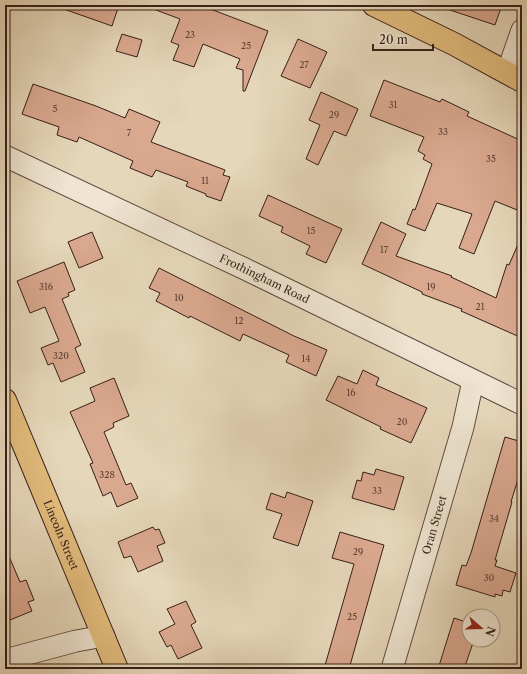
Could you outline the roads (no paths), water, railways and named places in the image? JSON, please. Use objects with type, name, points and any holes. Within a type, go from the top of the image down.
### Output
[{"type":"main road","points":[[374,5],[454,44],[514,77]]},
{"type":"main road","name":"Lincoln Street","points":[[5,400],[117,669]]},
{"type":"street","points":[[514,77],[522,30]]},
{"type":"street","name":"Frothingham Road","points":[[5,156],[391,339],[522,404]]},
{"type":"street","name":"Oran Street","points":[[392,669],[463,427],[473,381]]},
{"type":"street","points":[[5,660],[76,641],[104,636]]}]
